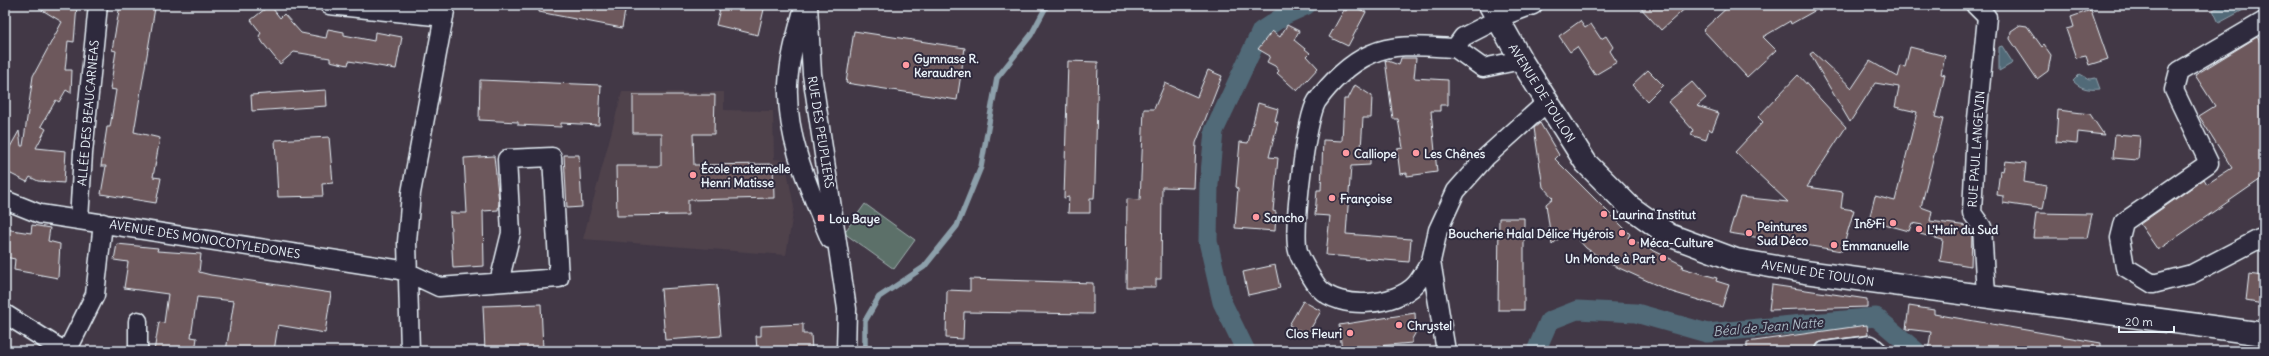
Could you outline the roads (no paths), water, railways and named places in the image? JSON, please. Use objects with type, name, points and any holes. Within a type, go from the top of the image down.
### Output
[{"type":"main road","name":"AVENUE DE TOULON","points":[[1494,12],[1521,60],[1586,163],[1630,207],[1669,235],[1736,260],[1813,273],[1986,295],[2264,334]]},
{"type":"street","name":"ALLÉE DES BEAUCARNEAS","points":[[79,220],[83,153],[98,5]]},
{"type":"street","points":[[329,5],[445,11],[411,194],[407,242],[410,351]]},
{"type":"street","name":"RUE DES PEUPLIERS","points":[[805,5],[795,40],[788,83],[788,108],[793,139],[803,170],[838,259]]},
{"type":"street","name":"RUE DES PEUPLIERS","points":[[808,5],[812,74],[828,175],[838,259],[847,309],[846,351]]},
{"type":"street","points":[[1455,48],[1463,37],[1494,12],[1533,5]]},
{"type":"street","name":"RUE PAUL LANGEVIN","points":[[1975,5],[1987,17],[1976,129],[1972,213],[1982,227],[1986,295]]},
{"type":"street","points":[[2264,21],[2179,71],[2174,90],[2209,163],[2124,222],[2120,238],[2125,267],[2153,284],[2192,274],[2260,239],[2264,239]]},
{"type":"street","points":[[1521,60],[1483,68],[1455,48],[1404,46],[1372,53],[1346,69],[1316,103],[1306,140],[1296,218],[1298,251],[1319,288],[1344,302],[1371,303],[1395,297],[1416,284],[1431,261],[1438,230],[1456,191],[1486,157],[1547,102]]},
{"type":"street","name":"AVENUE DES MONOCOTYLEDONES","points":[[5,200],[40,214],[407,272],[438,287],[560,278],[552,157],[507,159],[511,233],[499,282]]},
{"type":"street","points":[[5,314],[65,351],[95,295],[103,223]]},
{"type":"street","points":[[1431,261],[1446,351]]},
{"type":"street","points":[[138,321],[138,351]]},
{"type":"street","points":[[1825,351],[1871,345],[1878,351]]},
{"type":"water","points":[[2223,5],[2248,5],[2247,8],[2219,23],[2213,10]]},
{"type":"water","points":[[2002,46],[2013,63],[1999,71],[1999,47]]},
{"type":"water","points":[[2080,74],[2089,79],[2096,78],[2100,89],[2085,88],[2076,84],[2073,81]]},
{"type":"waterway","points":[[865,351],[865,321],[879,297],[924,267],[957,226],[981,167],[997,78],[1031,35],[1047,5]]},
{"type":"waterway","name":"Béal de Jean Natte","points":[[1246,351],[1222,302],[1208,241],[1209,184],[1214,131],[1261,31],[1285,15],[1307,5]]},
{"type":"waterway","name":"Béal de Jean Natte","points":[[1536,351],[1549,321],[1577,310],[1636,313],[1707,333],[1876,317],[1916,351]]},
{"type":"place","name":"Gymnase R. Keraudren","points":[[906,65]]},
{"type":"place","name":"Calliope","points":[[1346,153]]},
{"type":"place","name":"Les Chênes","points":[[1416,153]]},
{"type":"place","name":"École maternelle Henri Matisse","points":[[693,175]]},
{"type":"place","name":"Françoise","points":[[1332,198]]},
{"type":"place","name":"Laurina Institut","points":[[1604,214]]},
{"type":"place","name":"Sancho","points":[[1256,217]]},
{"type":"place","name":"Lou Baye","points":[[821,218]]},
{"type":"place","name":"In&Fi","points":[[1893,223]]},
{"type":"place","name":"L'Hair du Sud","points":[[1919,229]]},
{"type":"place","name":"Boucherie Halal Délice Hyérois","points":[[1622,233]]},
{"type":"place","name":"Peintures Sud Déco","points":[[1749,233]]},
{"type":"place","name":"Méca-Culture","points":[[1632,242]]},
{"type":"place","name":"Emmanuelle","points":[[1834,245]]},
{"type":"place","name":"Un Monde à Part","points":[[1663,258]]},
{"type":"place","name":"Chrystel","points":[[1399,325]]},
{"type":"place","name":"Clos Fleuri","points":[[1350,333]]}]
